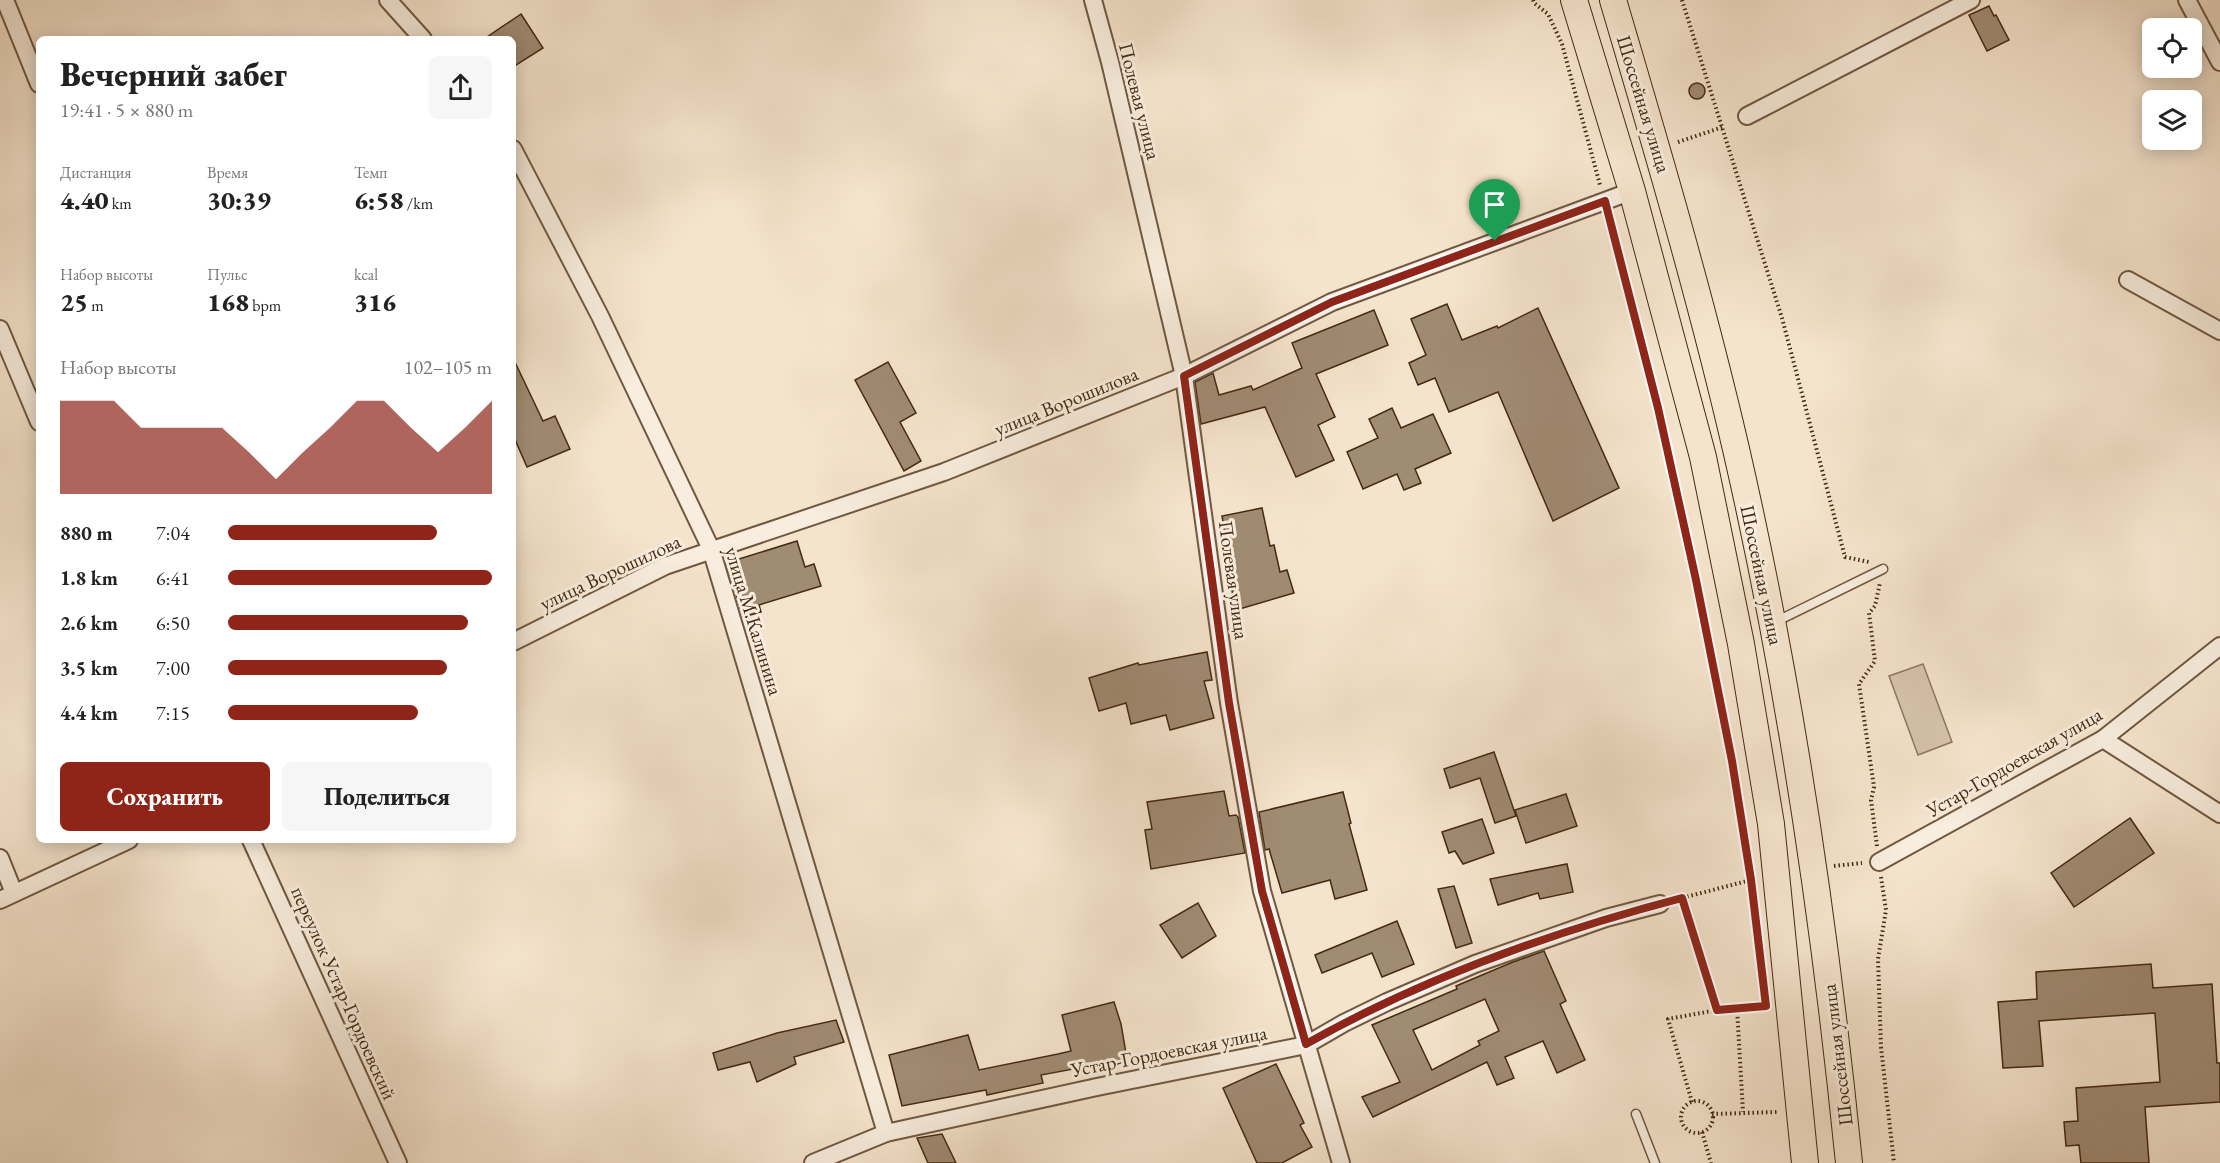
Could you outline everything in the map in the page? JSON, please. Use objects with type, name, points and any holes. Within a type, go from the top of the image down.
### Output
[{"type":"main road","name":"Шоссейная улица","points":[[1574,0],[1632,191],[1703,457],[1741,644],[1771,824],[1805,1163]]},
{"type":"main road","name":"Шоссейная улица","points":[[1613,0],[1663,167],[1736,449],[1772,623],[1816,877],[1849,1163]]},
{"type":"street","points":[[5,0],[36,77]]},
{"type":"street","points":[[388,0],[420,36]]},
{"type":"street","name":"Полевая улица","points":[[1093,0],[1110,62],[1184,376],[1229,703],[1262,891],[1341,1163]]},
{"type":"street","points":[[1747,116],[1971,0]]},
{"type":"street","points":[[2187,0],[2220,62]]},
{"type":"street","name":"улица М.Калинина","points":[[516,155],[600,316],[711,549],[886,1132]]},
{"type":"street","name":"улица Ворошилова","points":[[516,640],[665,566],[944,472],[1184,376],[1332,302],[1632,191]]},
{"type":"street","points":[[2128,280],[2220,331]]},
{"type":"street","points":[[0,329],[36,415]]},
{"type":"street","name":"Устар-Гордоевская улица","points":[[1879,862],[2103,739],[2220,645]]},
{"type":"street","points":[[2103,739],[2220,814]]},
{"type":"street","points":[[0,858],[7,897],[123,843]]},
{"type":"street","name":"переулок Устар-Гордоевский","points":[[252,843],[398,1163]]},
{"type":"street","name":"Устар-Гордоевская улица","points":[[813,1163],[886,1132],[1306,1044],[1387,1002],[1475,964],[1606,918],[1660,904]]},
{"type":"lane","points":[[1772,623],[1883,568]]},
{"type":"lane","points":[[1636,1113],[1655,1163]]},
{"type":"path","points":[[1533,0],[1548,14],[1562,44],[1658,408],[1732,761],[1758,937]]},
{"type":"path","points":[[1682,0],[1691,33],[1724,127],[1782,318],[1845,557],[1873,562],[1882,561],[1885,574],[1881,578],[1875,606],[1869,613],[1875,661],[1859,684],[1874,787],[1871,800],[1886,910],[1878,959],[1881,1047],[1894,1163]]},
{"type":"path","points":[[1678,142],[1724,127]]},
{"type":"path","points":[[1833,866],[1879,862]]},
{"type":"path","points":[[1660,904],[1751,880]]},
{"type":"path","points":[[1682,898],[1717,1010]]},
{"type":"path","points":[[1692,1102],[1668,1019],[1717,1010],[1766,1006],[1768,1017]]},
{"type":"path","points":[[1737,1008],[1743,1113]]},
{"type":"path","points":[[1698,1101],[1707,1105],[1712,1114],[1712,1123],[1702,1132],[1690,1131],[1682,1121],[1683,1109],[1692,1102],[1698,1101]]},
{"type":"path","points":[[1712,1114],[1779,1112],[1780,1122]]},
{"type":"path","points":[[1702,1132],[1711,1163]]},
{"type":"shaded area","points":[[1923,664],[1952,742],[1918,755],[1889,676]]},
{"type":"building","points":[[1989,6],[2009,40],[1987,51],[1969,15]]},
{"type":"building","points":[[521,14],[543,48],[516,65],[516,36],[488,36]]},
{"type":"building","points":[[1697,83],[1703,85],[1705,91],[1703,97],[1697,99],[1691,97],[1689,91],[1691,85]]},
{"type":"building","points":[[1447,304],[1462,340],[1497,326],[1498,328],[1538,308],[1619,488],[1553,521],[1498,392],[1449,412],[1435,378],[1418,385],[1409,363],[1426,355],[1411,319]]},
{"type":"building","points":[[1374,310],[1388,345],[1316,374],[1335,417],[1318,425],[1334,460],[1296,477],[1265,407],[1201,424],[1195,382],[1213,373],[1219,395],[1251,386],[1253,390],[1302,368],[1292,343]]},
{"type":"building","points":[[888,362],[916,413],[900,422],[921,461],[904,471],[855,380]]},
{"type":"building","points":[[516,364],[543,421],[555,416],[570,449],[527,467],[516,442]]},
{"type":"building","points":[[1392,408],[1401,428],[1433,414],[1451,453],[1415,469],[1421,483],[1404,490],[1397,474],[1363,489],[1347,452],[1378,438],[1369,419]]},
{"type":"building","points":[[1262,508],[1270,546],[1274,545],[1280,572],[1287,570],[1294,593],[1236,610],[1225,557],[1229,556],[1222,516]]},
{"type":"building","points":[[797,541],[805,567],[814,564],[821,586],[759,605],[761,612],[743,617],[726,563]]},
{"type":"building","points":[[1207,652],[1212,680],[1204,681],[1214,718],[1170,730],[1166,715],[1131,724],[1126,703],[1099,711],[1089,678],[1138,663],[1139,665]]},
{"type":"building","points":[[1494,752],[1516,816],[1495,823],[1480,778],[1450,788],[1444,769]]},
{"type":"building","points":[[1224,791],[1229,816],[1238,817],[1245,853],[1151,869],[1145,830],[1152,829],[1147,802]]},
{"type":"building","points":[[1343,792],[1367,890],[1335,899],[1330,880],[1282,893],[1269,849],[1265,850],[1259,812]]},
{"type":"building","points":[[1566,794],[1577,826],[1526,843],[1515,810]]},
{"type":"building","points":[[2130,818],[2154,853],[2074,907],[2051,873]]},
{"type":"building","points":[[1482,819],[1494,853],[1463,864],[1455,851],[1449,853],[1442,832]]},
{"type":"building","points":[[1567,864],[1573,892],[1540,899],[1538,893],[1498,905],[1490,879]]},
{"type":"building","points":[[1454,886],[1472,943],[1456,948],[1438,889]]},
{"type":"building","points":[[1198,903],[1216,936],[1182,958],[1160,925]]},
{"type":"building","points":[[1397,921],[1414,964],[1382,977],[1372,953],[1322,973],[1315,955]]},
{"type":"building","points":[[1544,951],[1566,1001],[1560,1004],[1585,1060],[1557,1073],[1543,1041],[1505,1057],[1514,1078],[1497,1085],[1487,1062],[1373,1117],[1362,1097],[1400,1082],[1372,1025],[1457,989],[1456,986]],"holes":[[[1485,999],[1499,1031],[1478,1041],[1480,1045],[1432,1070],[1413,1030]]]},
{"type":"building","points":[[2151,964],[2153,988],[2212,984],[2217,1063],[2220,1063],[2220,1102],[2145,1107],[2149,1163],[2081,1163],[2079,1145],[2066,1146],[2064,1122],[2078,1121],[2076,1088],[2160,1082],[2155,1013],[2039,1021],[2043,1066],[2003,1068],[1998,1002],[2037,999],[2036,972]]},
{"type":"building","points":[[1114,1002],[1121,1024],[1127,1059],[1041,1075],[1043,1083],[987,1095],[986,1090],[902,1106],[889,1055],[968,1035],[979,1070],[1071,1051],[1062,1015]]},
{"type":"building","points":[[836,1020],[844,1042],[794,1057],[796,1064],[757,1082],[750,1062],[718,1070],[713,1053],[777,1033]]},
{"type":"building","points":[[1276,1064],[1304,1123],[1300,1125],[1312,1147],[1282,1163],[1257,1163],[1223,1088]]},
{"type":"building","points":[[942,1134],[956,1163],[928,1163],[917,1138]]},
{"type":"route","points":[[1605,201],[1658,408],[1696,580],[1732,761],[1751,880],[1766,1006],[1717,1010],[1682,898],[1606,918],[1475,964],[1387,1002],[1306,1044],[1262,891],[1229,703],[1184,376],[1332,302],[1495,241],[1605,201]]}]
